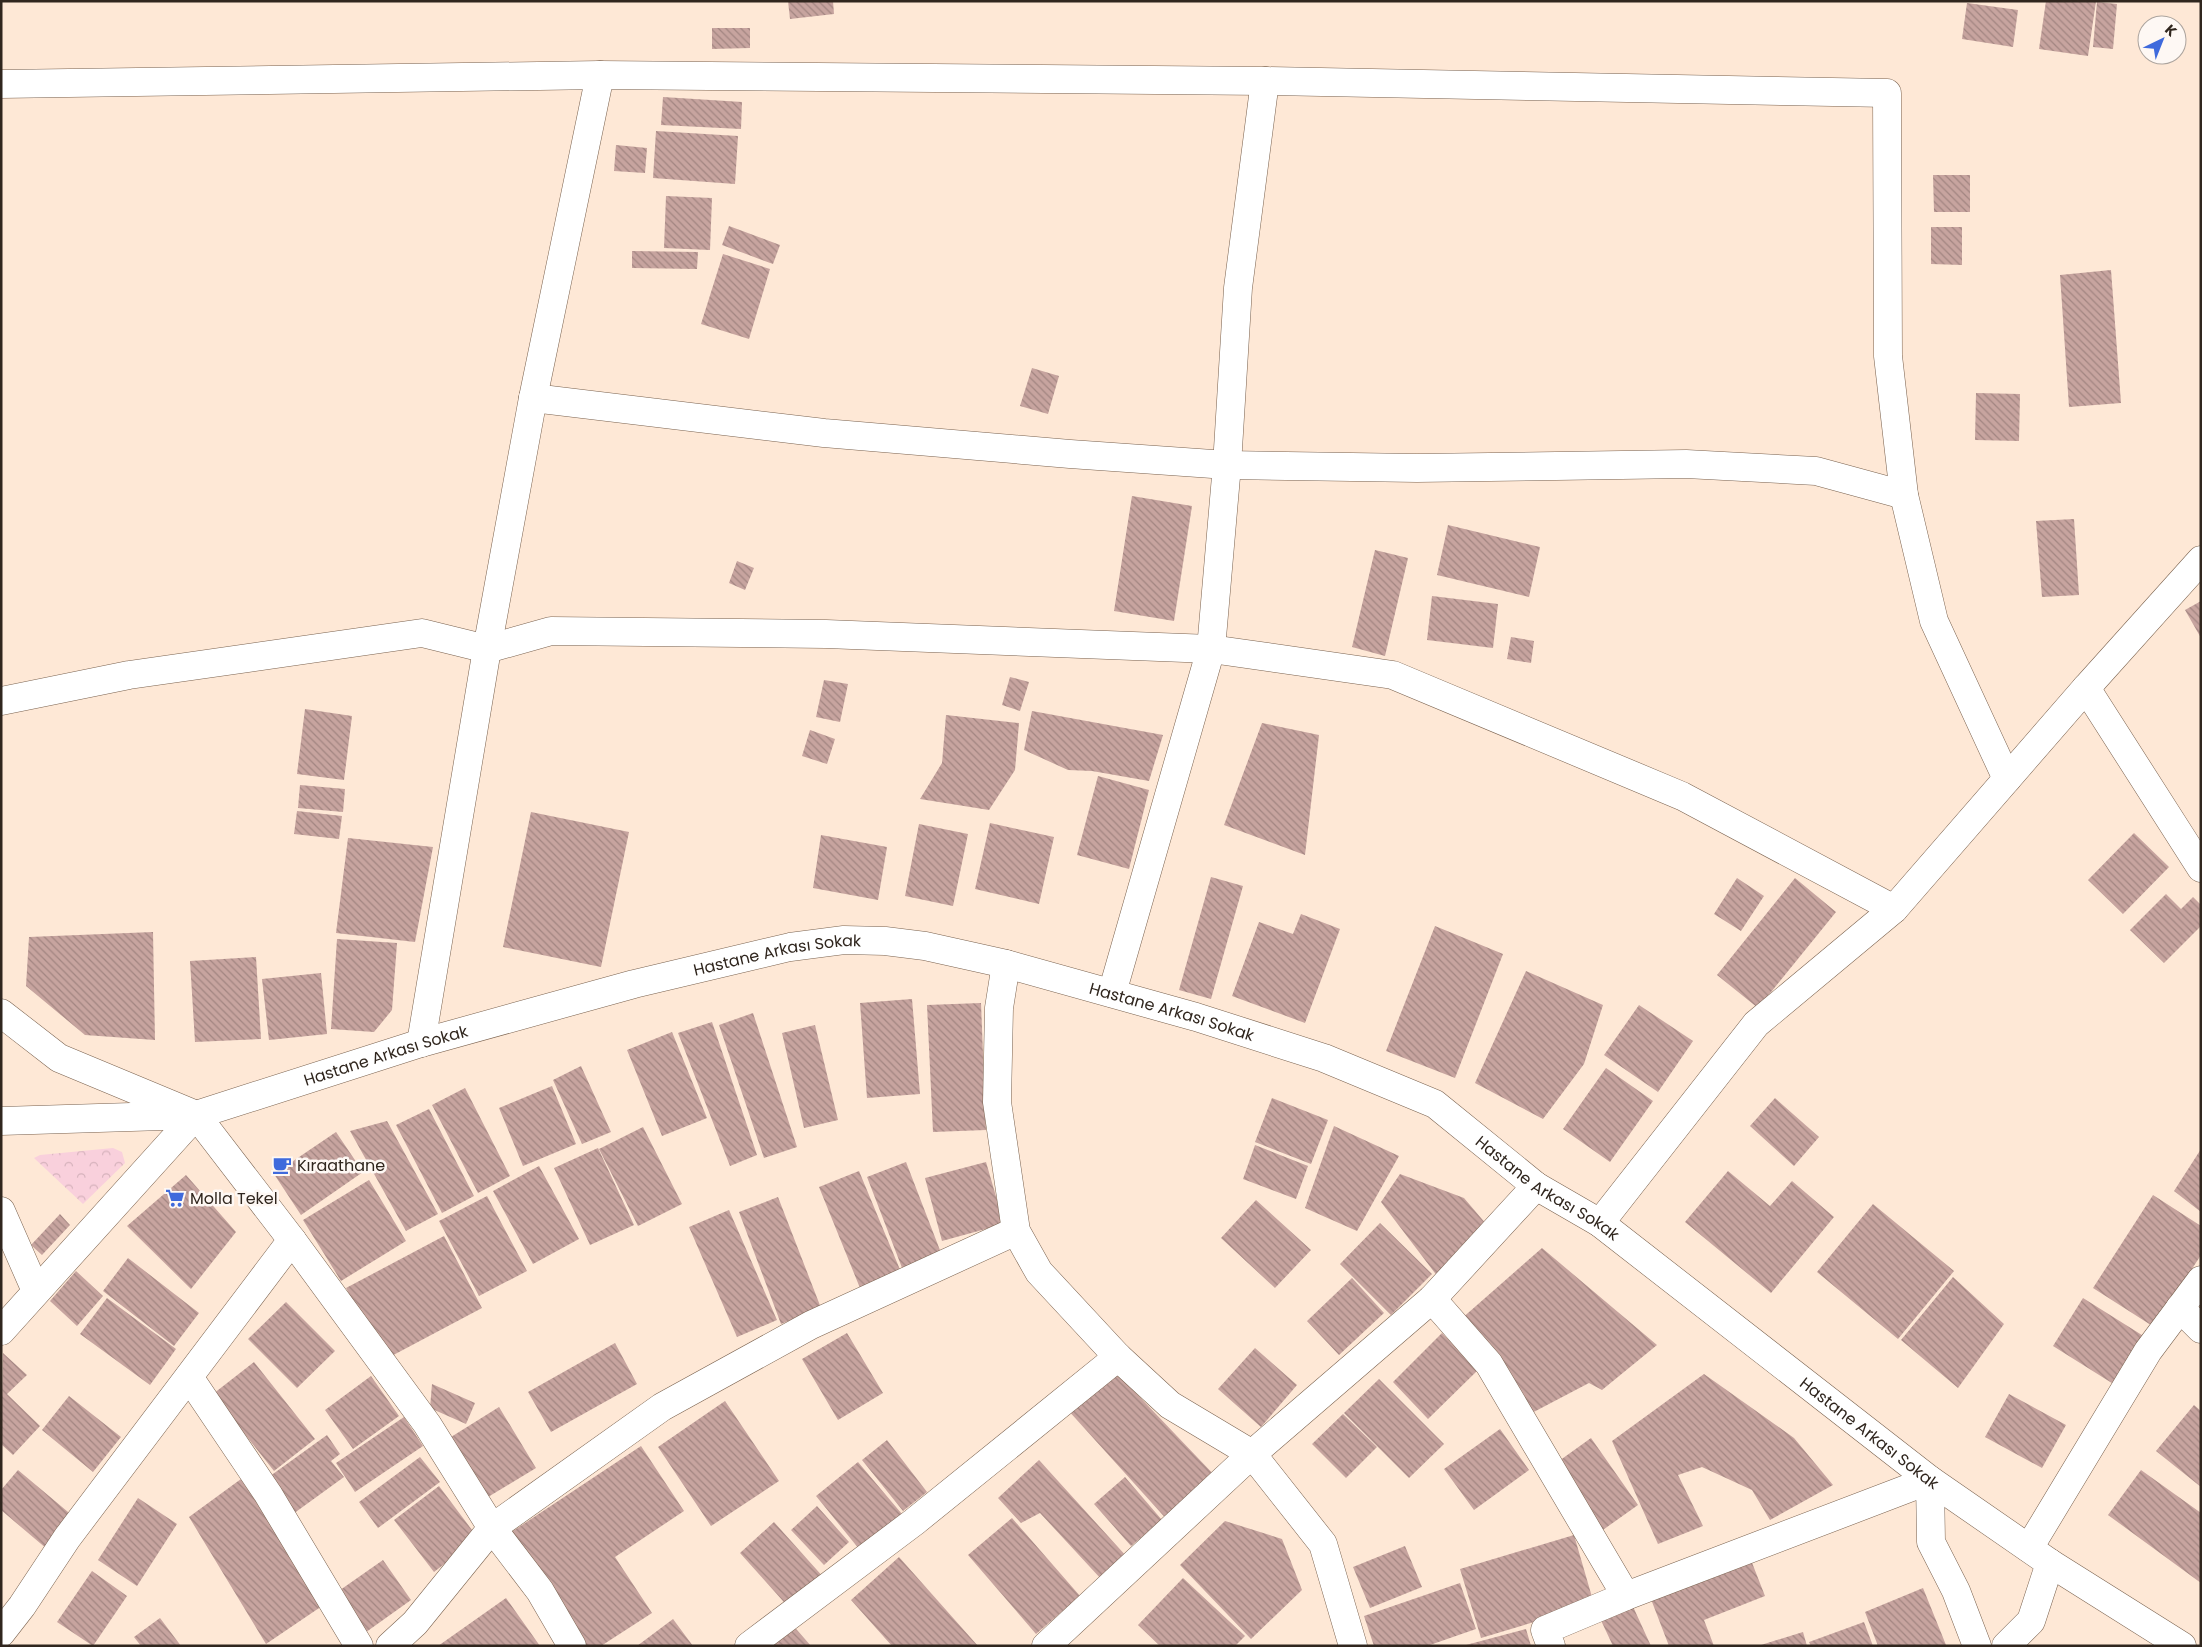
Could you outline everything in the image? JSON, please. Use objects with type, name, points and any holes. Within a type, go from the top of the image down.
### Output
[{"type":"street","points":[[422,1043],[487,649],[533,398],[600,75]]},
{"type":"street","points":[[1,84],[600,75],[1264,81],[1887,93],[1888,356],[1904,495],[1934,620],[2007,779]]},
{"type":"street","points":[[1112,994],[1211,649],[1227,465],[1238,288],[1264,81]]},
{"type":"street","points":[[533,398],[824,433],[1070,454],[1227,465],[1417,468],[1686,464],[1816,471],[1904,495]]},
{"type":"street","points":[[1600,1223],[1756,1024],[1894,909],[2086,688],[2201,560]]},
{"type":"street","points":[[1,701],[129,674],[422,633],[487,649],[551,631],[835,635],[1211,649],[1393,675],[1682,796],[1894,909]]},
{"type":"street","points":[[2086,688],[2201,868]]},
{"type":"street","name":"Hastane Arkası Sokak","points":[[1,1121],[196,1116],[422,1043],[634,984],[790,947],[844,940],[885,941],[925,946],[1006,964],[1196,1017],[1324,1058],[1435,1104],[1536,1186],[1600,1223],[1930,1480],[2039,1556],[2182,1646]]},
{"type":"street","points":[[1006,964],[999,1008],[997,1102],[1016,1231],[1039,1272],[1118,1357],[1170,1405],[1252,1454],[1323,1544],[1353,1646]]},
{"type":"street","points":[[1,1014],[59,1058],[196,1116],[292,1240],[427,1424],[492,1528],[540,1591],[572,1646]]},
{"type":"street","points":[[1,1331],[196,1116]]},
{"type":"street","points":[[1046,1646],[1252,1454],[1432,1298],[1536,1186]]},
{"type":"street","points":[[1,1211],[36,1291]]},
{"type":"street","points":[[390,1646],[415,1623],[492,1528],[662,1407],[812,1324],[1016,1231]]},
{"type":"street","points":[[1,1633],[22,1606],[67,1538],[292,1240]]},
{"type":"street","points":[[2006,1646],[2032,1621],[2039,1556],[2148,1351],[2201,1280]]},
{"type":"street","points":[[1432,1298],[1490,1364],[1626,1596]]},
{"type":"street","points":[[2180,1308],[2201,1329]]},
{"type":"street","points":[[749,1646],[914,1522],[1118,1357]]},
{"type":"street","points":[[189,1377],[268,1494],[359,1646]]},
{"type":"street","points":[[1551,1646],[1545,1630],[1626,1596],[1930,1480],[1931,1542],[1956,1591],[1977,1646]]},
{"type":"green space","points":[[113,1148],[122,1152],[125,1163],[83,1204],[34,1158],[40,1155]]},
{"type":"building","points":[[788,1],[833,1],[834,14],[790,19]]},
{"type":"building","points":[[2046,1],[2096,1],[2088,56],[2039,49]]},
{"type":"building","points":[[2097,2],[2117,4],[2113,49],[2093,47]]},
{"type":"building","points":[[1967,3],[2018,10],[2013,47],[1962,39]]},
{"type":"building","points":[[712,28],[750,28],[750,48],[712,49]]},
{"type":"building","points":[[663,97],[742,102],[741,129],[661,125]]},
{"type":"building","points":[[656,131],[738,136],[735,184],[653,178]]},
{"type":"building","points":[[616,145],[647,148],[645,173],[614,171]]},
{"type":"building","points":[[1933,175],[1970,175],[1970,212],[1934,212]]},
{"type":"building","points":[[666,196],[712,198],[710,250],[664,248]]},
{"type":"building","points":[[729,226],[780,245],[773,264],[722,245]]},
{"type":"building","points":[[1931,227],[1962,227],[1962,265],[1931,264]]},
{"type":"building","points":[[632,251],[698,252],[697,269],[632,268]]},
{"type":"building","points":[[723,254],[770,269],[749,339],[701,324]]},
{"type":"building","points":[[2111,270],[2121,403],[2069,407],[2060,275]]},
{"type":"building","points":[[1032,368],[1059,376],[1048,414],[1020,406]]},
{"type":"building","points":[[1976,393],[2020,394],[2019,441],[1975,440]]},
{"type":"building","points":[[1132,496],[1192,506],[1174,621],[1114,611]]},
{"type":"building","points":[[2074,519],[2079,595],[2042,597],[2036,521]]},
{"type":"building","points":[[1448,525],[1540,547],[1529,597],[1437,575]]},
{"type":"building","points":[[1375,550],[1408,558],[1385,656],[1352,647]]},
{"type":"building","points":[[737,561],[754,568],[745,590],[729,583]]},
{"type":"building","points":[[1432,596],[1498,604],[1493,648],[1427,640]]},
{"type":"building","points":[[2201,601],[2201,638],[2185,610]]},
{"type":"building","points":[[1511,637],[1534,641],[1531,663],[1507,659]]},
{"type":"building","points":[[1010,677],[1029,682],[1020,711],[1002,705]]},
{"type":"building","points":[[824,680],[848,684],[840,722],[816,717]]},
{"type":"building","points":[[305,709],[352,716],[344,780],[297,774]]},
{"type":"building","points":[[1032,711],[1163,735],[1149,781],[1092,771],[1068,770],[1024,750]]},
{"type":"building","points":[[946,715],[1019,723],[1015,770],[989,810],[920,799],[942,763]]},
{"type":"building","points":[[1262,723],[1319,735],[1305,855],[1224,825]]},
{"type":"building","points":[[810,730],[835,739],[827,764],[802,756]]},
{"type":"building","points":[[1098,776],[1149,790],[1129,869],[1077,855]]},
{"type":"building","points":[[300,785],[345,789],[343,812],[298,808]]},
{"type":"building","points":[[297,811],[342,816],[339,839],[294,834]]},
{"type":"building","points":[[531,812],[629,832],[601,967],[503,947]]},
{"type":"building","points":[[990,823],[1054,837],[1039,904],[975,889]]},
{"type":"building","points":[[919,824],[968,834],[953,906],[905,896]]},
{"type":"building","points":[[2134,833],[2169,867],[2123,914],[2088,880]]},
{"type":"building","points":[[821,835],[887,847],[878,900],[813,888]]},
{"type":"building","points":[[348,838],[433,847],[415,942],[336,933]]},
{"type":"building","points":[[1211,877],[1243,886],[1211,999],[1179,990]]},
{"type":"building","points":[[1737,878],[1764,896],[1741,931],[1714,914]]},
{"type":"building","points":[[1795,878],[1836,912],[1758,1008],[1717,975]]},
{"type":"building","points":[[2166,894],[2181,909],[2193,897],[2201,905],[2201,926],[2164,963],[2130,930]]},
{"type":"building","points":[[1301,914],[1340,929],[1305,1023],[1232,996],[1259,922],[1293,934]]},
{"type":"building","points":[[1435,926],[1503,954],[1455,1078],[1386,1051]]},
{"type":"building","points":[[153,932],[155,1040],[85,1035],[26,986],[29,937]]},
{"type":"building","points":[[337,939],[397,943],[392,1010],[374,1032],[331,1029]]},
{"type":"building","points":[[256,957],[261,1039],[195,1042],[190,961]]},
{"type":"building","points":[[1526,971],[1603,1005],[1584,1064],[1543,1119],[1475,1083]]},
{"type":"building","points":[[321,973],[327,1034],[269,1040],[262,979]]},
{"type":"building","points":[[912,999],[920,1094],[867,1098],[860,1003]]},
{"type":"building","points":[[981,1003],[986,1130],[933,1132],[927,1005]]},
{"type":"building","points":[[1639,1005],[1693,1041],[1658,1092],[1604,1055]]},
{"type":"building","points":[[753,1013],[797,1147],[764,1158],[719,1025]]},
{"type":"building","points":[[712,1022],[757,1155],[730,1166],[678,1033]]},
{"type":"building","points":[[815,1025],[838,1120],[804,1128],[782,1033]]},
{"type":"building","points":[[672,1032],[707,1118],[662,1136],[627,1050]]},
{"type":"building","points":[[581,1066],[611,1132],[582,1144],[553,1080]]},
{"type":"building","points":[[1606,1068],[1653,1101],[1610,1162],[1563,1129]]},
{"type":"building","points":[[552,1086],[576,1144],[523,1166],[499,1108]]},
{"type":"building","points":[[465,1088],[510,1176],[478,1193],[432,1105]]},
{"type":"building","points":[[1272,1098],[1328,1120],[1311,1164],[1255,1142]]},
{"type":"building","points":[[1775,1098],[1819,1137],[1794,1166],[1750,1126]]},
{"type":"building","points":[[429,1109],[474,1196],[442,1213],[396,1125]]},
{"type":"building","points":[[387,1121],[438,1214],[406,1231],[350,1131]]},
{"type":"building","points":[[1334,1126],[1399,1156],[1357,1231],[1305,1208]]},
{"type":"building","points":[[643,1127],[682,1204],[638,1226],[599,1149]]},
{"type":"building","points":[[336,1132],[363,1172],[301,1215],[274,1174]]},
{"type":"building","points":[[1255,1145],[1308,1166],[1296,1199],[1243,1179]]},
{"type":"building","points":[[598,1148],[634,1225],[590,1245],[554,1168]]},
{"type":"building","points":[[2201,1149],[2201,1212],[2174,1191]]},
{"type":"building","points":[[906,1162],[943,1258],[904,1273],[867,1177]]},
{"type":"building","points":[[986,1162],[1004,1224],[942,1241],[925,1178]]},
{"type":"building","points":[[539,1166],[579,1239],[533,1264],[493,1191]]},
{"type":"building","points":[[859,1171],[901,1272],[860,1288],[819,1187]]},
{"type":"building","points":[[1728,1171],[1770,1206],[1792,1181],[1834,1217],[1771,1293],[1685,1222]]},
{"type":"building","points":[[1400,1174],[1464,1198],[1487,1225],[1441,1281],[1381,1202]]},
{"type":"building","points":[[186,1175],[236,1232],[191,1289],[127,1226]]},
{"type":"building","points":[[369,1180],[406,1241],[341,1281],[303,1220]]},
{"type":"building","points":[[2153,1195],[2201,1226],[2201,1255],[2154,1327],[2093,1288]]},
{"type":"building","points":[[487,1196],[527,1271],[479,1296],[439,1221]]},
{"type":"building","points":[[778,1197],[821,1308],[781,1324],[739,1212]]},
{"type":"building","points":[[1256,1200],[1311,1250],[1275,1288],[1221,1238]]},
{"type":"building","points":[[1873,1204],[1954,1271],[1898,1339],[1817,1272]]},
{"type":"building","points":[[729,1210],[777,1320],[737,1337],[689,1227]]},
{"type":"building","points":[[60,1214],[70,1225],[42,1255],[31,1245]]},
{"type":"building","points":[[1380,1223],[1432,1274],[1391,1315],[1340,1264]]},
{"type":"building","points":[[444,1236],[482,1308],[384,1360],[346,1288]]},
{"type":"building","points":[[1542,1248],[1657,1345],[1602,1390],[1589,1383],[1528,1415],[1460,1320]]},
{"type":"building","points":[[128,1258],[199,1313],[174,1346],[103,1291]]},
{"type":"building","points":[[76,1271],[103,1296],[77,1326],[50,1301]]},
{"type":"building","points":[[1953,1277],[2004,1324],[1958,1388],[1901,1340]]},
{"type":"building","points":[[1352,1278],[1384,1313],[1339,1355],[1307,1321]]},
{"type":"building","points":[[107,1298],[176,1349],[150,1385],[80,1334]]},
{"type":"building","points":[[2083,1298],[2145,1337],[2115,1385],[2053,1346]]},
{"type":"building","points":[[286,1302],[335,1351],[297,1388],[248,1339]]},
{"type":"building","points":[[847,1333],[883,1393],[838,1420],[802,1359]]},
{"type":"building","points":[[1442,1333],[1478,1370],[1428,1419],[1393,1382]]},
{"type":"building","points":[[615,1343],[637,1384],[551,1432],[528,1392]]},
{"type":"building","points":[[1255,1348],[1297,1385],[1261,1427],[1218,1389]]},
{"type":"building","points":[[3,1353],[27,1375],[7,1394],[40,1426],[13,1455],[1,1444]]},
{"type":"building","points":[[254,1362],[315,1439],[274,1471],[213,1394]]},
{"type":"building","points":[[1112,1368],[1218,1479],[1170,1523],[1067,1409]]},
{"type":"building","points":[[1704,1374],[1794,1438],[1833,1485],[1770,1520],[1752,1490],[1702,1467],[1678,1475],[1703,1526],[1658,1544],[1612,1441]]},
{"type":"building","points":[[371,1376],[399,1416],[353,1449],[325,1410]]},
{"type":"building","points":[[1379,1379],[1444,1444],[1409,1478],[1344,1413]]},
{"type":"building","points":[[432,1384],[475,1403],[466,1424],[430,1408]]},
{"type":"building","points":[[2009,1394],[2066,1425],[2042,1468],[1985,1437]]},
{"type":"building","points":[[69,1396],[121,1437],[93,1472],[42,1430]]},
{"type":"building","points":[[725,1401],[779,1481],[711,1526],[658,1447]]},
{"type":"building","points":[[2194,1405],[2201,1411],[2201,1487],[2156,1451]]},
{"type":"building","points":[[499,1407],[536,1468],[488,1497],[451,1437]]},
{"type":"building","points":[[1343,1414],[1377,1447],[1346,1478],[1312,1444]]},
{"type":"building","points":[[404,1417],[423,1446],[355,1492],[336,1463]]},
{"type":"building","points":[[1500,1429],[1529,1470],[1474,1510],[1444,1469]]},
{"type":"building","points":[[327,1435],[340,1454],[331,1461],[344,1477],[293,1514],[266,1479]]},
{"type":"building","points":[[1591,1438],[1638,1505],[1600,1532],[1552,1466]]},
{"type":"building","points":[[887,1440],[927,1492],[903,1511],[862,1460]]},
{"type":"building","points":[[641,1446],[684,1511],[615,1557],[652,1613],[601,1646],[584,1646],[510,1533]]},
{"type":"building","points":[[420,1457],[440,1482],[378,1528],[359,1502]]},
{"type":"building","points":[[1039,1460],[1127,1557],[1102,1580],[1040,1513],[1021,1523],[998,1498]]},
{"type":"building","points":[[858,1462],[907,1520],[864,1555],[816,1496]]},
{"type":"building","points":[[18,1470],[74,1517],[47,1549],[1,1510],[1,1490]]},
{"type":"building","points":[[2141,1470],[2201,1513],[2201,1583],[2108,1515]]},
{"type":"building","points":[[1125,1477],[1162,1520],[1131,1546],[1094,1504]]},
{"type":"building","points":[[241,1479],[325,1604],[266,1644],[189,1517]]},
{"type":"building","points":[[439,1486],[478,1538],[434,1572],[394,1520]]},
{"type":"building","points":[[138,1498],[177,1524],[137,1586],[98,1560]]},
{"type":"building","points":[[817,1506],[849,1542],[824,1565],[791,1530]]},
{"type":"building","points":[[1012,1518],[1080,1596],[1036,1634],[968,1555]]},
{"type":"building","points":[[1225,1521],[1282,1539],[1302,1590],[1251,1639],[1180,1565]]},
{"type":"building","points":[[774,1522],[825,1579],[791,1610],[740,1553]]},
{"type":"building","points":[[1574,1535],[1594,1604],[1481,1638],[1460,1569]]},
{"type":"building","points":[[1405,1546],[1422,1587],[1370,1608],[1353,1567]]},
{"type":"building","points":[[1749,1555],[1765,1596],[1704,1620],[1714,1646],[1669,1646],[1649,1594]]},
{"type":"building","points":[[899,1557],[978,1646],[892,1646],[851,1600]]},
{"type":"building","points":[[383,1560],[411,1600],[362,1635],[333,1595]]},
{"type":"building","points":[[92,1571],[127,1596],[93,1646],[57,1622]]},
{"type":"building","points":[[1183,1578],[1245,1636],[1235,1646],[1160,1646],[1138,1625]]},
{"type":"building","points":[[1460,1583],[1476,1629],[1427,1646],[1374,1646],[1364,1616]]},
{"type":"building","points":[[1923,1588],[1946,1645],[1878,1646],[1865,1612]]},
{"type":"building","points":[[506,1598],[540,1646],[438,1646]]},
{"type":"building","points":[[1630,1600],[1651,1646],[1613,1646],[1598,1614]]},
{"type":"building","points":[[160,1618],[181,1646],[141,1646],[134,1637]]},
{"type":"building","points":[[673,1619],[693,1646],[637,1646]]},
{"type":"building","points":[[790,1622],[811,1646],[762,1646]]},
{"type":"building","points":[[1864,1622],[1873,1646],[1811,1646],[1809,1642]]},
{"type":"building","points":[[1526,1629],[1531,1646],[1466,1646],[1466,1645]]},
{"type":"building","points":[[1803,1632],[1807,1646],[1761,1646],[1761,1645]]},
{"type":"place","name":"Kıraathane","points":[[282,1165]]},
{"type":"place","name":"Molla Tekel","points":[[175,1198]]}]
